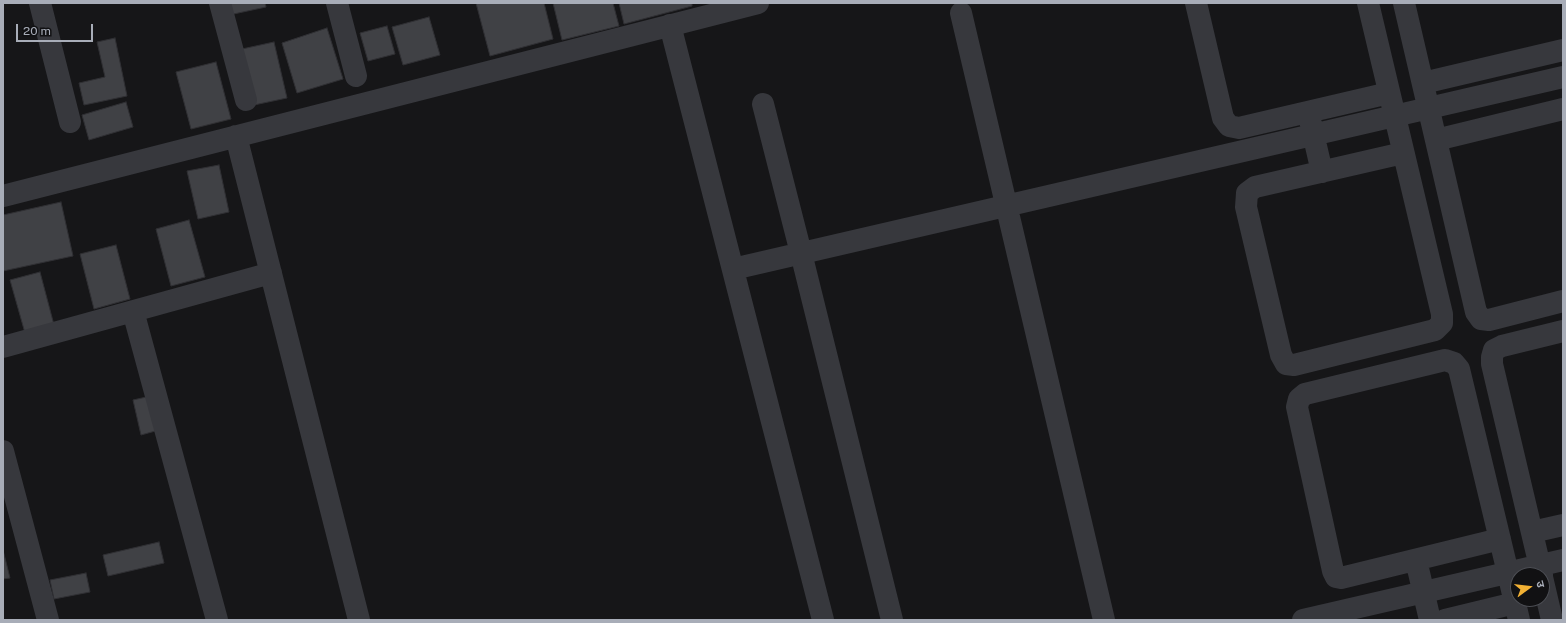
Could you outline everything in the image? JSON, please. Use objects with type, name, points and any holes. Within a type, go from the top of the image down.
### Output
[{"type":"street","points":[[40,3],[70,122]]},
{"type":"street","points":[[220,3],[246,100]]},
{"type":"street","points":[[336,3],[356,76]]},
{"type":"street","points":[[3,196],[670,25],[694,11],[758,3]]},
{"type":"street","points":[[1196,3],[1223,118],[1229,126],[1239,128],[1389,93]]},
{"type":"street","points":[[1368,3],[1442,314],[1442,323],[1435,330],[1294,365],[1286,364],[1282,355],[1246,207],[1247,193],[1255,187],[1403,153]]},
{"type":"street","points":[[1404,3],[1476,312],[1482,319],[1489,320],[1563,301]]},
{"type":"street","points":[[961,13],[1104,620]]},
{"type":"street","points":[[670,25],[823,620]]},
{"type":"street","points":[[1423,83],[1563,50]]},
{"type":"street","points":[[733,269],[1563,77]]},
{"type":"street","points":[[763,104],[802,253],[892,620]]},
{"type":"street","points":[[1436,140],[1563,109]]},
{"type":"street","points":[[1308,111],[1322,172]]},
{"type":"street","points":[[236,136],[356,619]]},
{"type":"street","points":[[3,347],[271,273]]},
{"type":"street","points":[[133,311],[217,620]]},
{"type":"street","points":[[1542,567],[1532,532],[1492,364],[1492,357],[1494,350],[1502,346],[1563,330]]},
{"type":"street","points":[[1445,620],[1517,612],[1500,539],[1459,369],[1454,363],[1445,360],[1305,394],[1299,399],[1297,407],[1333,571],[1336,577],[1341,578],[1500,539]]},
{"type":"street","points":[[3,451],[48,620]]},
{"type":"street","points":[[1532,532],[1563,525]]},
{"type":"street","points":[[1416,560],[1430,620]]},
{"type":"street","points":[[1550,575],[1563,560]]},
{"type":"street","points":[[1303,620],[1508,573]]},
{"type":"street","points":[[1550,607],[1552,620]]},
{"type":"building","points":[[226,3],[265,3],[266,7],[229,15]]},
{"type":"building","points":[[476,3],[544,3],[553,39],[490,56]]},
{"type":"building","points":[[553,3],[613,3],[619,26],[562,40]]},
{"type":"building","points":[[619,3],[692,3],[692,6],[624,24]]},
{"type":"building","points":[[429,17],[440,55],[403,65],[392,27]]},
{"type":"building","points":[[387,26],[395,54],[368,61],[360,33]]},
{"type":"building","points":[[327,28],[343,79],[297,93],[282,43]]},
{"type":"building","points":[[115,38],[127,96],[84,105],[79,83],[105,77],[97,42]]},
{"type":"building","points":[[274,42],[287,98],[254,105],[242,49]]},
{"type":"building","points":[[216,62],[231,119],[191,129],[176,72]]},
{"type":"building","points":[[126,102],[133,127],[89,140],[82,115]]},
{"type":"building","points":[[219,165],[229,212],[198,219],[187,171]]},
{"type":"building","points":[[61,202],[73,256],[3,271],[3,215]]},
{"type":"building","points":[[189,220],[205,277],[171,286],[156,229]]},
{"type":"building","points":[[116,245],[130,299],[94,309],[80,254]]},
{"type":"building","points":[[40,272],[54,325],[25,333],[10,280]]},
{"type":"building","points":[[151,396],[159,430],[141,435],[133,400]]},
{"type":"building","points":[[159,542],[164,563],[108,576],[103,555]]},
{"type":"building","points":[[3,550],[10,578],[3,579]]},
{"type":"building","points":[[86,573],[90,592],[54,599],[50,580]]}]
